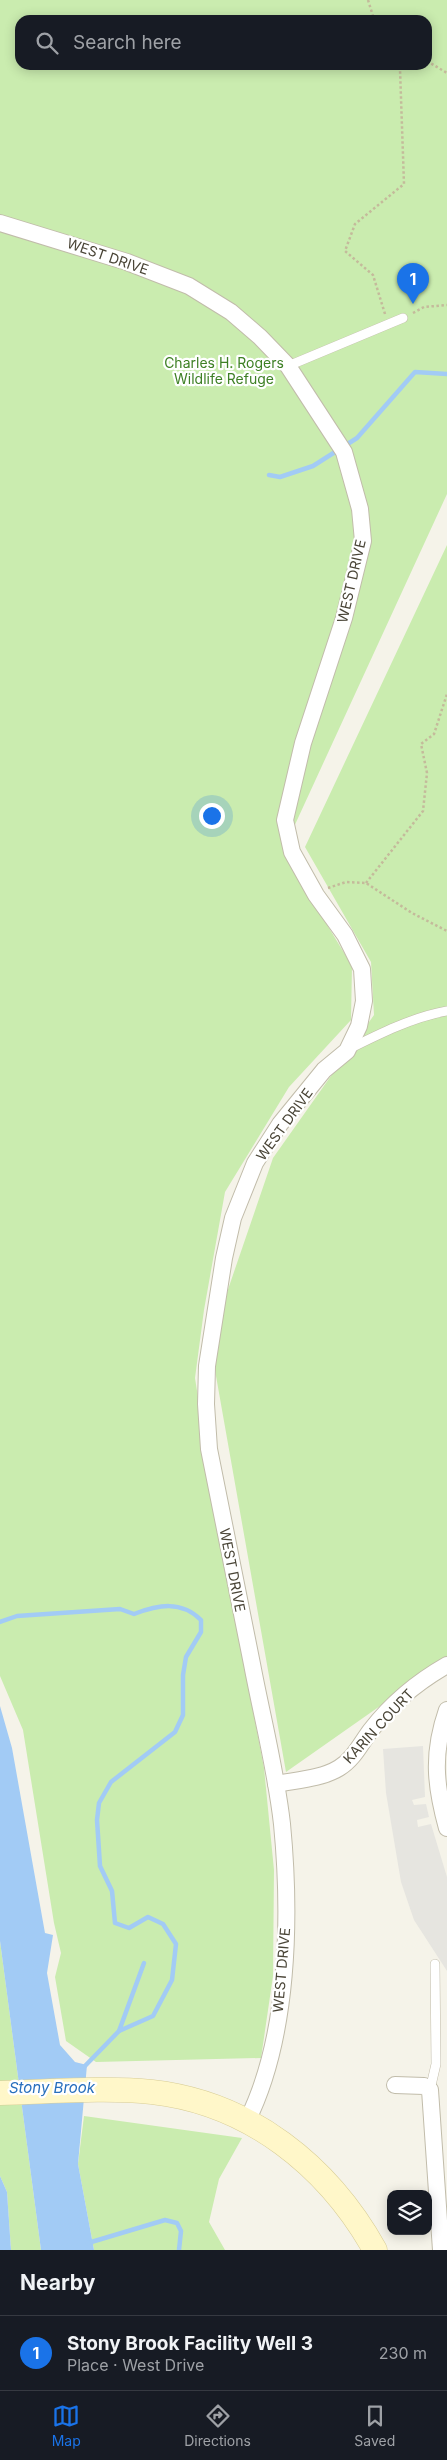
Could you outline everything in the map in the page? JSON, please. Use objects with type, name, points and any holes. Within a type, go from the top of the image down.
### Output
[{"type":"main road","points":[[2,2093],[137,2091],[184,2098],[247,2121],[262,2128],[285,2144],[324,2179],[352,2212],[375,2250]]},
{"type":"street","name":"WEST DRIVE","points":[[0,223],[127,262],[189,286],[232,312],[288,366],[342,448],[360,508],[363,541],[344,618],[303,743],[285,820],[292,852],[316,895],[345,935],[362,969],[364,1001],[361,1018],[347,1050],[324,1070],[287,1116],[255,1163],[231,1226],[211,1329],[207,1366],[206,1404],[209,1448],[276,1784],[285,1863],[284,1956],[272,2050],[260,2092],[247,2121]]},
{"type":"street","name":"KARIN COURT","points":[[276,1784],[323,1775],[339,1768],[351,1758],[371,1729],[390,1708],[414,1687],[446,1669]]},
{"type":"street","points":[[447,1710],[436,1750],[436,1776],[447,1828]]},
{"type":"street","points":[[395,2085],[424,2086],[430,2090],[440,2250]]},
{"type":"lane","points":[[288,366],[403,318]]},
{"type":"lane","name":"WEST DRIVE","points":[[347,1050],[377,1035],[435,1013],[447,1011]]},
{"type":"lane","points":[[430,2090],[436,2064],[435,1964]]},
{"type":"path","points":[[368,0],[373,15]]},
{"type":"path","points":[[432,64],[447,73]]},
{"type":"path","points":[[389,325],[373,275],[345,251],[355,224],[404,184],[400,70]]},
{"type":"path","points":[[403,318],[424,307],[447,305]]},
{"type":"path","points":[[366,883],[423,811],[427,773],[421,744],[434,734],[447,694]]},
{"type":"path","points":[[316,895],[332,885],[346,882],[366,883],[412,913],[447,931]]},
{"type":"green space","name":"Charles H. Rogers Wildlife Refuge","points":[[0,0],[447,0],[447,494],[287,842],[306,890],[352,966],[351,1020],[289,1087],[225,1192],[204,1310],[195,1378],[221,1544],[264,1768],[274,1870],[273,1976],[261,2058],[96,2062],[66,2041],[55,1977],[61,1953],[54,1923],[23,1730],[0,1676]]},
{"type":"green space","points":[[447,545],[447,1659],[286,1772],[210,1342],[273,1158],[374,1015],[371,962],[305,847]]},
{"type":"green space","points":[[0,1941],[41,2250],[11,2250],[7,2192],[0,2176]]},
{"type":"green space","points":[[84,2116],[242,2138],[219,2179],[209,2222],[225,2250],[94,2250],[78,2164]]},
{"type":"shaded area","points":[[423,1746],[425,1797],[412,1800],[414,1805],[426,1804],[429,1817],[417,1820],[418,1827],[431,1824],[447,1877],[447,1971],[414,1920],[401,1882],[386,1793],[383,1749]]},
{"type":"water","name":"Stony Brook","points":[[0,1706],[12,1748],[45,1933],[53,1935],[47,1973],[60,2045],[75,2062],[87,2065],[78,2164],[94,2250],[41,2250],[0,1941]]},
{"type":"water","points":[[0,2176],[7,2192],[11,2250],[0,2250]]},
{"type":"waterway","points":[[269,475],[280,477],[313,466],[357,438],[415,372],[447,374]]},
{"type":"waterway","points":[[0,1622],[17,1616],[120,1609],[134,1614],[152,1608],[169,1606],[185,1609],[201,1620],[201,1632],[186,1657],[183,1675],[183,1715],[175,1732],[111,1782],[99,1803],[97,1820],[100,1866],[112,1891],[115,1923],[129,1928],[148,1917],[163,1924],[176,1944],[172,1980],[153,2016],[119,2031],[83,2068]]},
{"type":"waterway","points":[[119,2031],[144,1963]]},
{"type":"waterway","points":[[88,2243],[165,2220],[177,2223],[181,2231],[179,2250]]},
{"type":"place","name":"Stony Brook Facility Well 3","points":[[413,304]]}]
